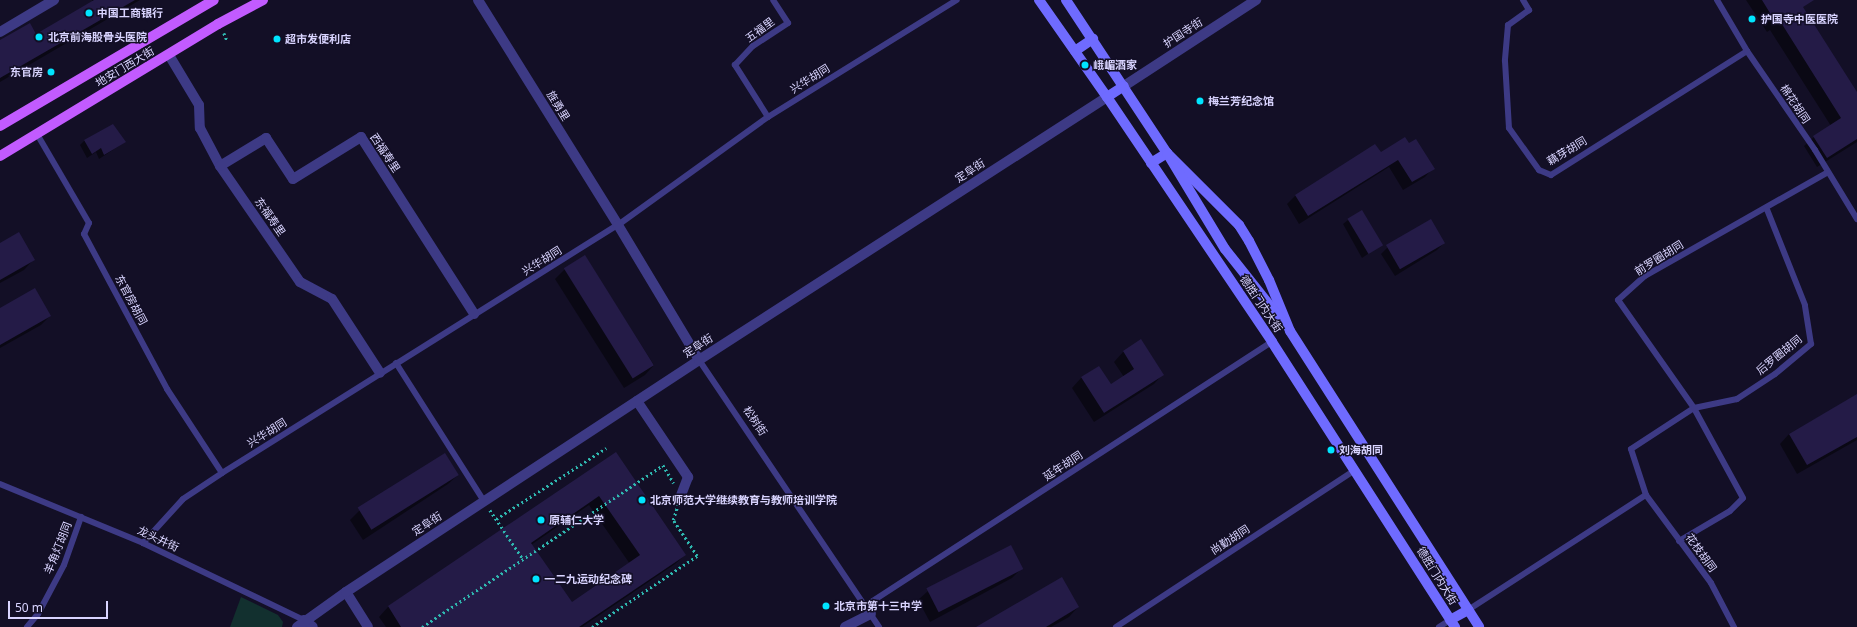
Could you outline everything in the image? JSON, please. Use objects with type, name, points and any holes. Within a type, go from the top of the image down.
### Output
[{"type":"main road","name":"地安门西大街","points":[[0,126],[214,0]]},
{"type":"main road","name":"德胜门内大街","points":[[1039,0],[1107,97],[1272,342],[1453,623]]},
{"type":"main road","name":"德胜门内大街","points":[[1066,0],[1167,153],[1225,249],[1290,331],[1479,627]]},
{"type":"main road","name":"地安门西大街","points":[[0,156],[257,2]]},
{"type":"main road","points":[[1075,51],[1093,39]]},
{"type":"main road","points":[[1107,97],[1124,86]]},
{"type":"main road","name":"德胜门内大街","points":[[1167,153],[1239,225],[1269,280],[1290,331]]},
{"type":"main road","points":[[1151,163],[1167,153]]},
{"type":"main road","points":[[1453,623],[1468,610]]},
{"type":"street","points":[[0,32],[54,0]]},
{"type":"street","name":"旌勇里","points":[[478,0],[618,225]]},
{"type":"street","name":"护国寺街","points":[[1124,86],[1256,0]]},
{"type":"street","name":"东福寿里","points":[[169,55],[199,105],[200,128],[220,166],[300,282],[332,299],[380,373]]},
{"type":"street","name":"定阜街","points":[[297,627],[304,620],[346,592],[699,360],[1107,97]]},
{"type":"street","name":"西福寿里","points":[[220,166],[266,138],[293,179],[361,137],[474,314]]},
{"type":"street","name":"松树街","points":[[618,225],[699,360]]},
{"type":"street","points":[[637,401],[688,477],[681,495]]},
{"type":"street","points":[[346,592],[368,627]]},
{"type":"street","points":[[845,627],[871,614]]},
{"type":"street","points":[[304,620],[313,627]]},
{"type":"lane","name":"五福里","points":[[768,117],[736,65],[753,46],[788,23],[773,0]]},
{"type":"lane","name":"兴华胡同","points":[[143,543],[183,499],[380,373],[618,225],[768,117],[957,0]]},
{"type":"lane","name":"藕芽胡同","points":[[1523,0],[1529,10],[1508,25],[1505,62],[1509,128],[1539,170],[1551,175],[1747,51]]},
{"type":"lane","name":"棉花胡同","points":[[1717,0],[1747,51],[1828,172],[1857,219]]},
{"type":"lane","name":"东官房胡同","points":[[37,134],[89,223],[84,234],[167,389],[222,473]]},
{"type":"lane","name":"前罗圈胡同","points":[[1694,408],[1618,300],[1645,276],[1828,172]]},
{"type":"lane","name":"后罗圈胡同","points":[[1694,408],[1737,399],[1775,374],[1811,344],[1805,305],[1766,207]]},
{"type":"lane","name":"延年胡同","points":[[865,606],[1272,342]]},
{"type":"lane","name":"松树街","points":[[699,360],[879,627]]},
{"type":"lane","points":[[396,363],[484,501]]},
{"type":"lane","name":"花枝胡同","points":[[1694,408],[1631,449],[1646,496],[1711,583],[1734,627]]},
{"type":"lane","points":[[1679,541],[1730,512],[1743,498],[1694,408]]},
{"type":"lane","name":"尚勤胡同","points":[[1116,627],[1355,470]]},
{"type":"lane","name":"龙头井街","points":[[0,484],[143,543],[304,620]]},
{"type":"lane","points":[[1468,610],[1646,496]]},
{"type":"lane","name":"羊角灯胡同","points":[[27,627],[38,614],[64,565],[81,517]]},
{"type":"lane","points":[[1439,627],[1453,623]]},
{"type":"path","points":[[496,519],[606,448]]},
{"type":"path","points":[[422,627],[663,465],[681,495],[673,520],[697,556],[592,627]]},
{"type":"path","points":[[484,501],[523,559]]},
{"type":"green space","points":[[241,597],[278,615],[283,622],[282,627],[230,627]]},
{"type":"building","name":"北京前海股骨头医院","points":[[94,0],[135,0],[0,78],[0,40],[30,23],[36,34]]},
{"type":"building","points":[[1762,0],[1814,0],[1803,7],[1857,92],[1857,139],[1827,158],[1813,136],[1841,118],[1780,21],[1776,23]]},
{"type":"building","points":[[113,124],[126,142],[104,155],[101,148],[92,154],[84,140]]},
{"type":"building","points":[[1405,137],[1409,143],[1416,139],[1435,169],[1412,182],[1398,160],[1308,216],[1295,195],[1375,144],[1381,152]]},
{"type":"building","points":[[1362,210],[1383,245],[1369,254],[1347,219]]},
{"type":"building","points":[[1431,219],[1445,243],[1400,269],[1386,245]]},
{"type":"building","points":[[19,232],[35,260],[0,280],[0,243]]},
{"type":"building","points":[[585,255],[654,365],[633,378],[564,268]]},
{"type":"building","points":[[35,288],[51,316],[0,345],[0,308]]},
{"type":"building","points":[[1141,339],[1164,375],[1104,413],[1081,377],[1099,366],[1111,384],[1134,369],[1123,351]]},
{"type":"building","points":[[1857,394],[1857,437],[1807,465],[1789,434]]},
{"type":"building","name":"原辅仁大学","points":[[616,452],[686,555],[579,627],[401,627],[388,606]],"holes":[[[599,496],[640,555],[572,602],[531,543]]]},
{"type":"building","points":[[445,453],[459,475],[371,530],[358,508]]},
{"type":"building","points":[[1011,545],[1023,569],[939,612],[926,588]]},
{"type":"building","points":[[1062,577],[1079,607],[1046,627],[976,627]]},
{"type":"place","name":"中国工商银行","points":[[89,13]]},
{"type":"place","name":"护国寺中医医院","points":[[1752,19]]},
{"type":"place","name":"北京前海股骨头医院","points":[[39,37]]},
{"type":"place","name":"超市发便利店","points":[[277,39]]},
{"type":"place","name":"峨嵋酒家","points":[[1085,65]]},
{"type":"place","name":"东官房","points":[[51,72]]},
{"type":"place","name":"梅兰芳纪念馆","points":[[1200,101]]},
{"type":"place","name":"刘海胡同","points":[[1331,450]]},
{"type":"place","name":"北京师范大学继续教育与教师培训学院","points":[[642,500]]},
{"type":"place","name":"原辅仁大学","points":[[541,520]]},
{"type":"place","name":"一二九运动纪念碑","points":[[536,579]]},
{"type":"place","name":"北京市第十三中学","points":[[826,606]]}]
